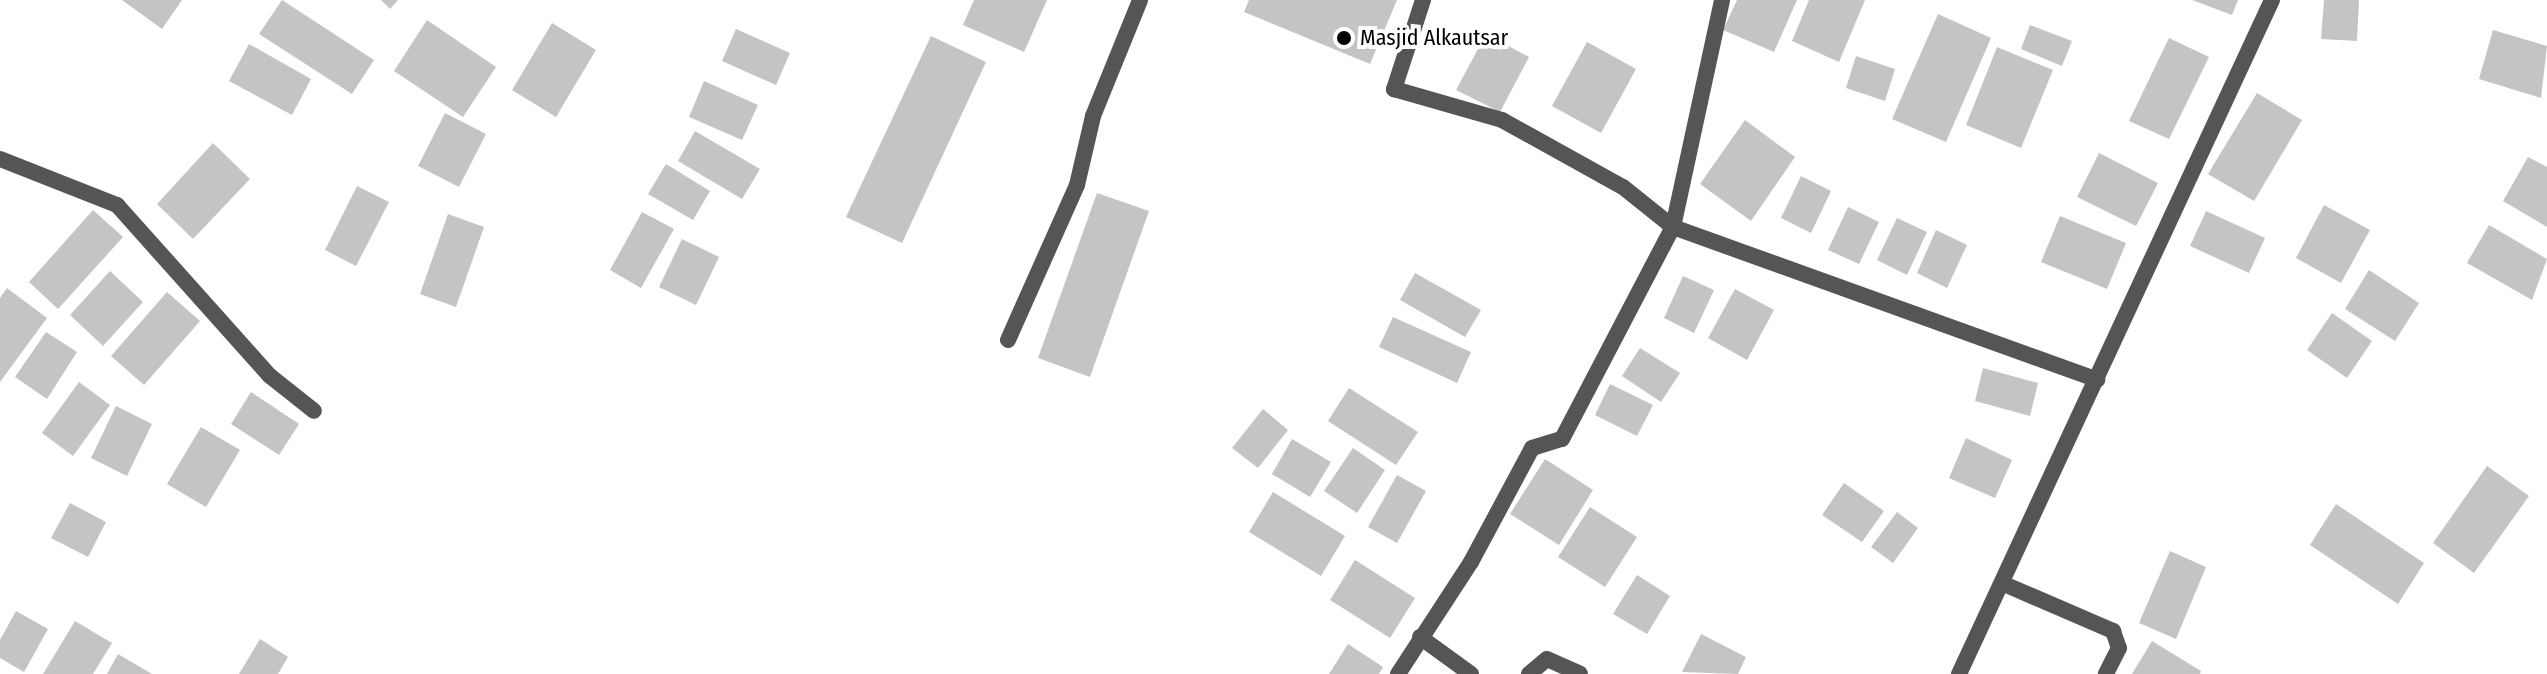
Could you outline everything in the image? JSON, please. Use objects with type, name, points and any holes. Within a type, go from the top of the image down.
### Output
[{"type":"street","points":[[1008,340],[1077,185],[1093,116],[1140,0]]},
{"type":"street","points":[[1423,0],[1394,89],[1502,120],[1623,187],[1673,227],[2097,380]]},
{"type":"street","points":[[1398,674],[1471,562],[1532,448],[1562,439],[1673,227],[1722,0]]},
{"type":"street","points":[[1959,674],[2004,584],[2272,0]]},
{"type":"street","points":[[0,159],[117,205],[270,376],[314,411]]},
{"type":"street","points":[[2004,584],[2113,631],[2119,648],[2106,674]]},
{"type":"street","points":[[1420,637],[1471,674]]},
{"type":"street","points":[[1529,674],[1547,659],[1580,674]]},
{"type":"building","points":[[122,0],[182,0],[162,29]]},
{"type":"building","points":[[282,0],[374,60],[352,94],[259,34]]},
{"type":"building","points":[[381,0],[398,0],[390,9]]},
{"type":"building","points":[[974,0],[1047,0],[1024,52],[963,25]]},
{"type":"building","name":"Masjid Alkautsar","points":[[1249,0],[1397,0],[1370,64],[1244,12]]},
{"type":"building","points":[[1737,0],[1797,0],[1774,52],[1723,30]]},
{"type":"building","points":[[1809,0],[1865,0],[1839,62],[1792,41]]},
{"type":"building","points":[[2192,0],[2238,0],[2232,15]]},
{"type":"building","points":[[2324,0],[2359,0],[2357,41],[2321,39]]},
{"type":"building","points":[[1938,14],[1991,38],[1946,142],[1892,119]]},
{"type":"building","points":[[427,20],[496,67],[463,117],[394,71]]},
{"type":"building","points":[[552,23],[596,50],[556,117],[512,90]]},
{"type":"building","points":[[2030,25],[2072,41],[2062,66],[2021,49]]},
{"type":"building","points":[[736,29],[790,53],[776,85],[722,61]]},
{"type":"building","points":[[2493,30],[2547,46],[2541,98],[2479,79]]},
{"type":"building","points":[[1486,34],[1529,57],[1500,112],[1456,90]]},
{"type":"building","points":[[931,36],[986,62],[902,243],[846,217]]},
{"type":"building","points":[[2169,38],[2209,57],[2169,139],[2129,121]]},
{"type":"building","points":[[1587,42],[1636,69],[1601,133],[1552,106]]},
{"type":"building","points":[[249,44],[311,79],[292,115],[229,81]]},
{"type":"building","points":[[1997,47],[2053,70],[2021,148],[1966,125]]},
{"type":"building","points":[[1856,56],[1895,69],[1885,101],[1846,88]]},
{"type":"building","points":[[704,81],[758,105],[742,140],[689,117]]},
{"type":"building","points":[[2257,93],[2302,120],[2254,201],[2208,174]]},
{"type":"building","points":[[445,113],[486,134],[459,187],[418,166]]},
{"type":"building","points":[[1745,120],[1795,157],[1751,221],[1700,184]]},
{"type":"building","points":[[695,131],[760,169],[742,199],[678,161]]},
{"type":"building","points":[[213,143],[250,179],[193,239],[157,204]]},
{"type":"building","points":[[2099,153],[2158,183],[2136,226],[2077,197]]},
{"type":"building","points":[[2528,157],[2547,167],[2547,227],[2503,201]]},
{"type":"building","points":[[666,164],[710,191],[693,220],[648,194]]},
{"type":"building","points":[[1801,176],[1831,191],[1811,233],[1781,218]]},
{"type":"building","points":[[357,186],[389,202],[356,266],[325,250]]},
{"type":"building","points":[[1097,193],[1149,211],[1090,377],[1038,358]]},
{"type":"building","points":[[2324,205],[2370,230],[2341,283],[2296,258]]},
{"type":"building","points":[[1848,207],[1879,222],[1859,264],[1828,250]]},
{"type":"building","points":[[93,210],[123,237],[58,309],[29,282]]},
{"type":"building","points":[[2206,211],[2265,238],[2249,273],[2190,246]]},
{"type":"building","points":[[642,212],[674,229],[641,288],[610,270]]},
{"type":"building","points":[[448,214],[484,227],[456,307],[420,294]]},
{"type":"building","points":[[2060,216],[2126,243],[2107,289],[2041,262]]},
{"type":"building","points":[[1897,218],[1927,232],[1907,275],[1877,260]]},
{"type":"building","points":[[2489,225],[2547,259],[2532,300],[2467,263]]},
{"type":"building","points":[[1936,230],[1967,245],[1947,288],[1917,273]]},
{"type":"building","points":[[682,239],[719,257],[696,305],[659,287]]},
{"type":"building","points":[[2369,270],[2419,303],[2395,341],[2345,309]]},
{"type":"building","points":[[110,271],[143,302],[103,346],[70,315]]},
{"type":"building","points":[[1415,273],[1481,310],[1465,337],[1400,300]]},
{"type":"building","points":[[1683,276],[1714,290],[1694,333],[1664,318]]},
{"type":"building","points":[[7,288],[47,318],[0,382],[0,298]]},
{"type":"building","points":[[1735,289],[1774,310],[1747,360],[1708,338]]},
{"type":"building","points":[[167,292],[200,321],[144,385],[111,356]]},
{"type":"building","points":[[2332,313],[2372,341],[2347,378],[2307,350]]},
{"type":"building","points":[[1393,317],[1471,352],[1457,383],[1379,347]]},
{"type":"building","points":[[46,332],[77,352],[47,399],[15,377]]},
{"type":"building","points":[[1640,348],[1680,373],[1661,402],[1622,376]]},
{"type":"building","points":[[1983,368],[2038,383],[2030,416],[1975,401]]},
{"type":"building","points":[[79,382],[110,405],[73,456],[42,433]]},
{"type":"building","points":[[1610,384],[1653,405],[1637,436],[1595,415]]},
{"type":"building","points":[[1349,388],[1418,432],[1396,465],[1328,421]]},
{"type":"building","points":[[251,392],[299,424],[279,455],[231,424]]},
{"type":"building","points":[[116,406],[152,424],[127,476],[91,458]]},
{"type":"building","points":[[1263,409],[1288,430],[1258,468],[1232,448]]},
{"type":"building","points":[[201,427],[240,450],[206,507],[167,484]]},
{"type":"building","points":[[1966,438],[2012,460],[1995,498],[1949,478]]},
{"type":"building","points":[[1292,439],[1331,462],[1310,497],[1272,474]]},
{"type":"building","points":[[1353,448],[1385,470],[1357,513],[1324,491]]},
{"type":"building","points":[[1545,459],[1593,490],[1559,545],[1510,514]]},
{"type":"building","points":[[2487,466],[2529,496],[2474,573],[2433,543]]},
{"type":"building","points":[[1397,475],[1426,491],[1397,543],[1368,527]]},
{"type":"building","points":[[1844,483],[1884,511],[1862,542],[1822,515]]},
{"type":"building","points":[[1273,492],[1345,536],[1321,576],[1249,532]]},
{"type":"building","points":[[70,503],[106,522],[88,557],[51,538]]},
{"type":"building","points":[[2336,504],[2424,563],[2398,604],[2310,545]]},
{"type":"building","points":[[1590,507],[1637,537],[1605,587],[1558,557]]},
{"type":"building","points":[[1897,512],[1918,528],[1893,563],[1871,547]]},
{"type":"building","points":[[2170,551],[2206,567],[2176,639],[2139,623]]},
{"type":"building","points":[[1355,560],[1415,598],[1390,638],[1330,600]]},
{"type":"building","points":[[1637,575],[1670,596],[1647,634],[1613,614]]},
{"type":"building","points":[[16,611],[48,629],[24,672],[0,658],[0,640]]},
{"type":"building","points":[[75,621],[112,643],[93,674],[43,674]]},
{"type":"building","points":[[1701,634],[1746,657],[1738,674],[1682,672]]},
{"type":"building","points":[[260,639],[288,657],[278,674],[239,674]]},
{"type":"building","points":[[2152,641],[2201,671],[2200,674],[2132,674]]},
{"type":"building","points":[[1348,644],[1383,667],[1379,674],[1329,674]]},
{"type":"building","points":[[118,654],[152,674],[107,674]]},
{"type":"place","name":"Masjid Alkautsar","points":[[1344,38]]}]
